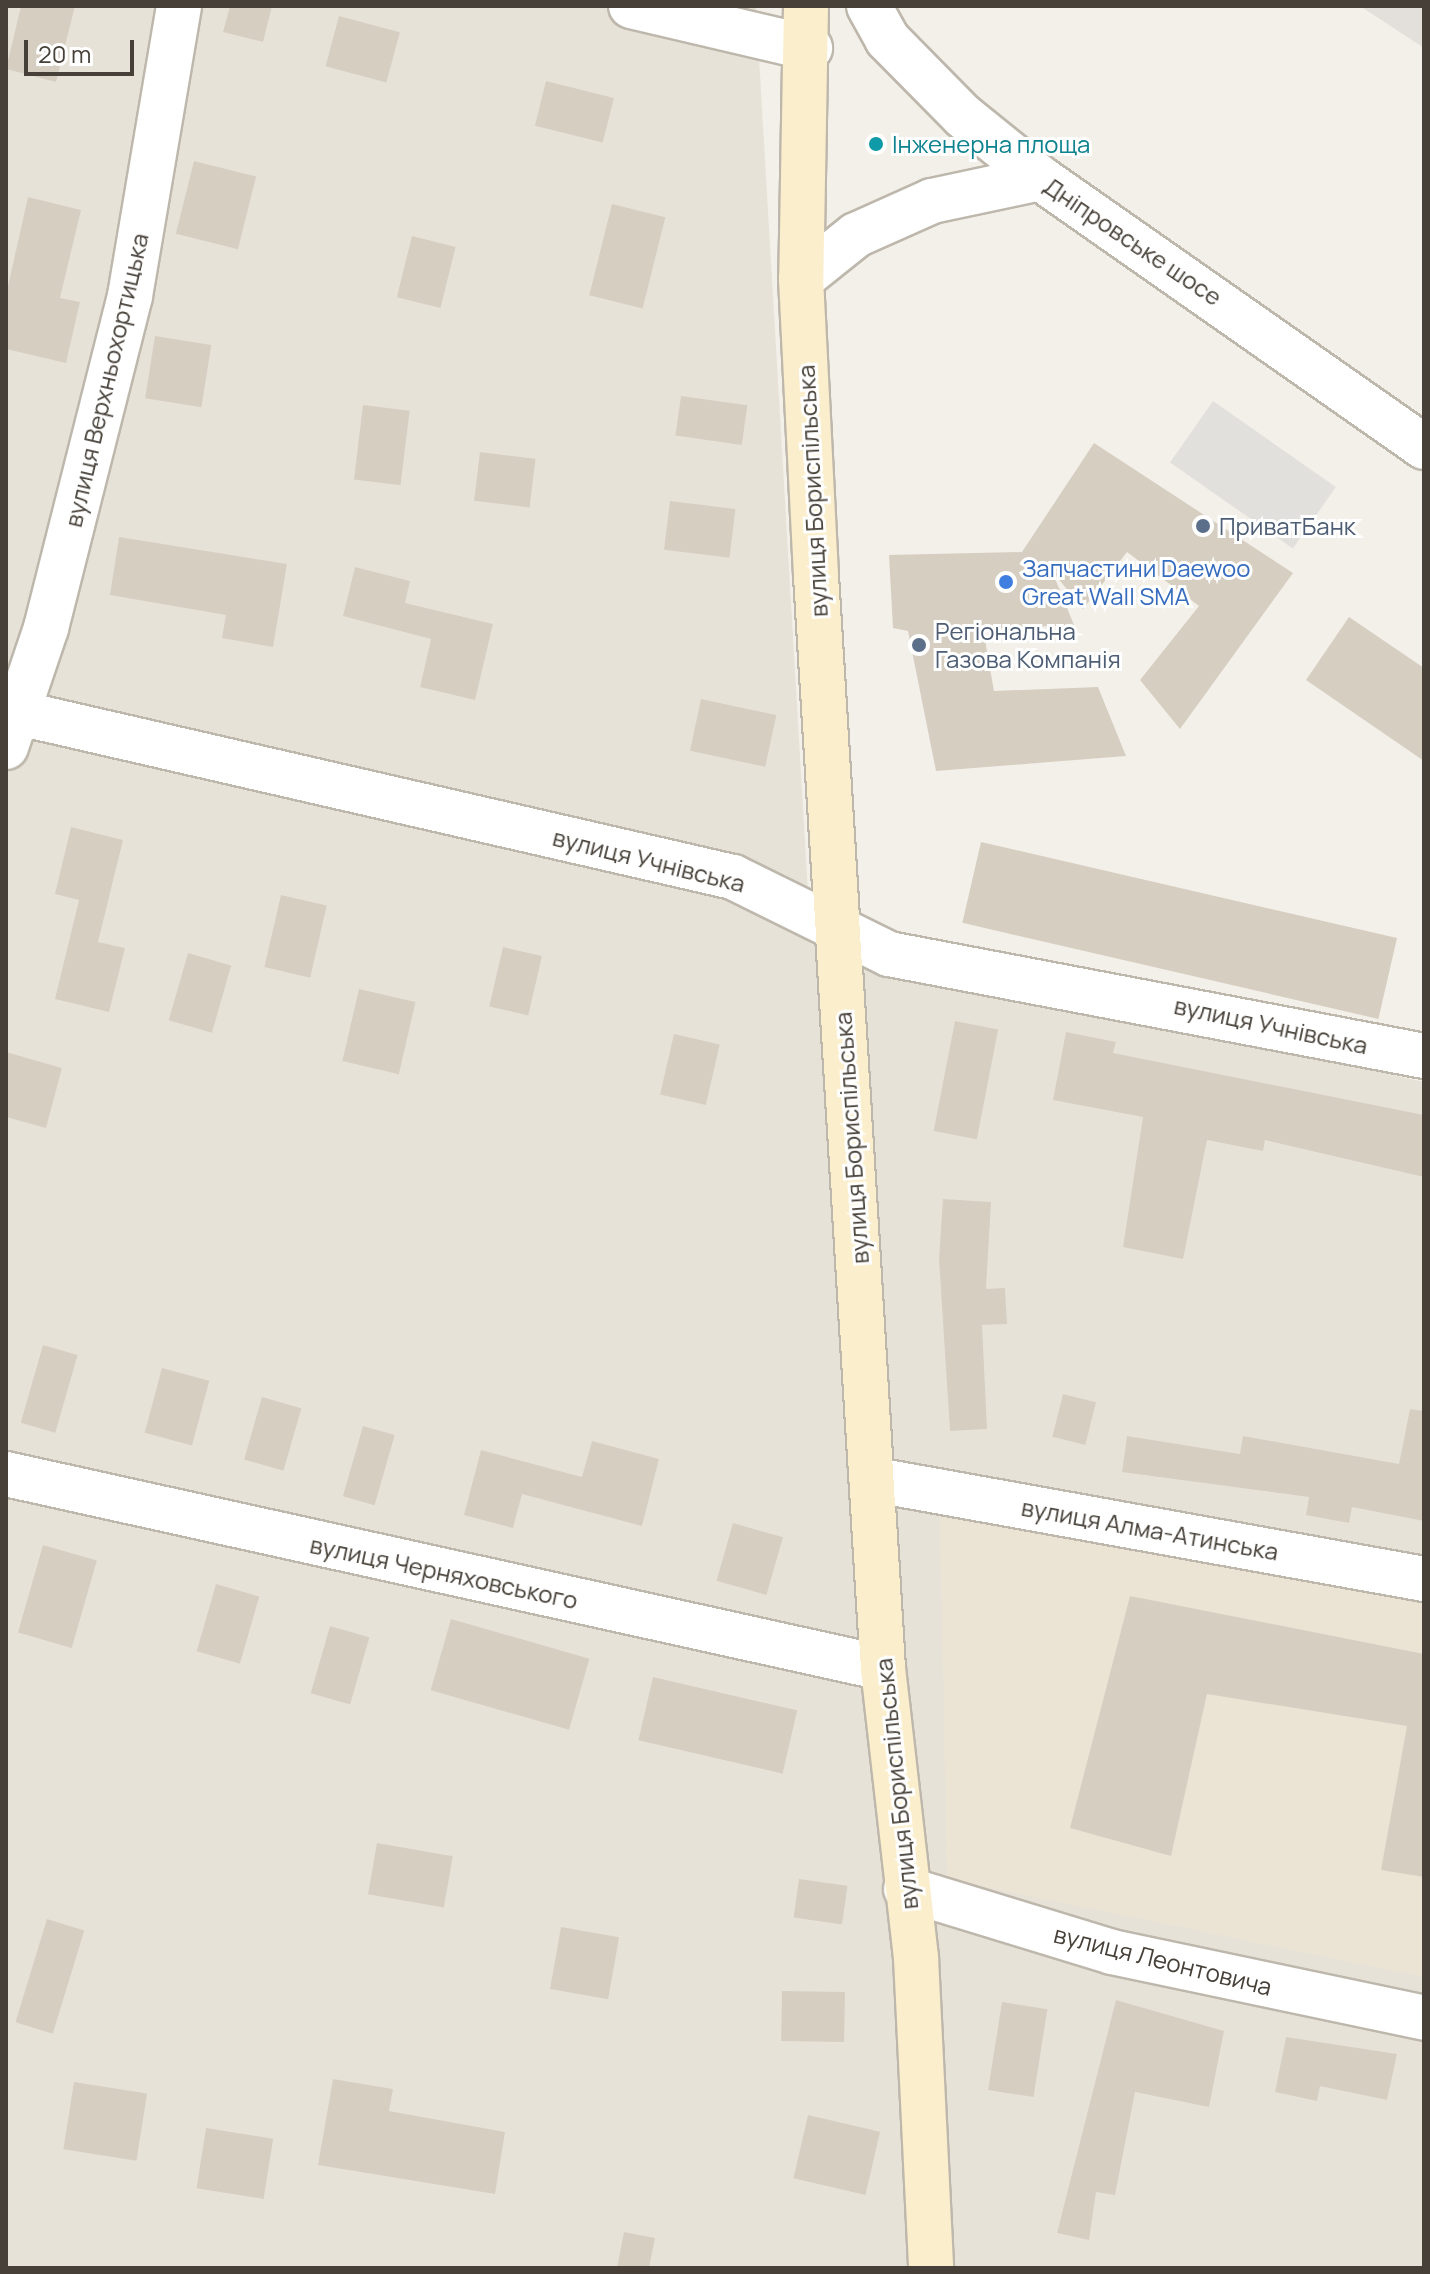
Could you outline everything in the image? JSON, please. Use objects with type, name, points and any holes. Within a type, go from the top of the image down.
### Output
[{"type":"main road","name":"вулиця Бориспільська","points":[[808,27],[801,279],[836,923],[876,1480],[883,1668],[916,1958],[931,2268]]},
{"type":"street","name":"вулиця Верхньохортицька","points":[[8,723],[46,628],[130,296],[179,6]]},
{"type":"street","points":[[631,6],[808,27]]},
{"type":"street","name":"Дніпровське шосе","points":[[869,6],[887,39],[963,116],[1040,178],[1424,447]]},
{"type":"street","points":[[801,279],[856,235],[932,201],[1040,178]]},
{"type":"street","name":"вулиця Учнівська","points":[[8,723],[733,877],[836,923],[889,954],[1424,1056]]},
{"type":"street","name":"вулиця Черняховського","points":[[6,1474],[883,1668]]},
{"type":"street","name":"вулиця Алма-Атинська","points":[[876,1480],[1424,1579]]},
{"type":"street","name":"вулиця Леонтовича","points":[[906,1889],[1112,1952],[1424,2018]]},
{"type":"shaded area","points":[[6,6],[756,6],[811,944],[1424,1082],[1424,2268],[6,2268]]},
{"type":"shaded area","points":[[1360,6],[1424,6],[1424,48]]},
{"type":"shaded area","points":[[1213,401],[1336,487],[1293,548],[1170,462]]},
{"type":"shaded area","points":[[940,1507],[1424,1602],[1424,1977],[947,1879]]},
{"type":"building","points":[[21,6],[75,6],[56,82],[6,69]]},
{"type":"building","points":[[230,6],[272,6],[263,42],[223,32]]},
{"type":"building","points":[[339,16],[400,32],[386,83],[326,66]]},
{"type":"building","points":[[546,81],[614,98],[603,143],[535,126]]},
{"type":"building","points":[[194,161],[256,176],[238,249],[176,234]]},
{"type":"building","points":[[28,197],[81,210],[60,298],[80,302],[66,363],[6,349],[6,295]]},
{"type":"building","points":[[612,204],[665,217],[643,309],[589,295]]},
{"type":"building","points":[[412,236],[456,247],[440,308],[397,297]]},
{"type":"building","points":[[155,336],[211,345],[201,407],[145,398]]},
{"type":"building","points":[[681,396],[747,405],[742,445],[675,436]]},
{"type":"building","points":[[363,405],[410,411],[401,485],[354,479]]},
{"type":"building","points":[[1094,443],[1293,573],[1180,729],[1140,680],[1199,606],[1127,552],[1083,609],[1052,571],[1074,625],[983,629],[994,691],[1098,687],[1126,756],[936,771],[908,631],[893,628],[889,555],[1022,552]]},
{"type":"building","points":[[480,452],[536,459],[530,507],[474,501]]},
{"type":"building","points":[[670,501],[736,509],[730,558],[664,550]]},
{"type":"building","points":[[119,537],[287,564],[273,647],[222,638],[226,615],[110,595]]},
{"type":"building","points":[[355,567],[410,581],[405,603],[493,624],[475,700],[420,687],[431,639],[343,616]]},
{"type":"building","points":[[1349,617],[1424,668],[1424,761],[1306,680]]},
{"type":"building","points":[[701,699],[776,715],[765,767],[690,751]]},
{"type":"building","points":[[71,827],[123,840],[98,942],[125,948],[109,1012],[55,999],[79,900],[55,894]]},
{"type":"building","points":[[981,842],[1397,938],[1378,1019],[962,923]]},
{"type":"building","points":[[281,895],[327,906],[310,978],[264,967]]},
{"type":"building","points":[[503,947],[542,956],[528,1015],[489,1006]]},
{"type":"building","points":[[188,953],[231,965],[212,1033],[169,1020]]},
{"type":"building","points":[[359,989],[416,1002],[399,1074],[342,1061]]},
{"type":"building","points":[[955,1021],[998,1029],[977,1139],[934,1131]]},
{"type":"building","points":[[1066,1032],[1116,1042],[1113,1053],[1424,1115],[1424,1177],[1265,1140],[1263,1151],[1207,1140],[1183,1259],[1123,1247],[1143,1117],[1053,1100]]},
{"type":"building","points":[[674,1034],[720,1045],[706,1105],[660,1094]]},
{"type":"building","points":[[6,1052],[62,1068],[46,1128],[6,1117]]},
{"type":"building","points":[[943,1199],[991,1202],[986,1289],[1005,1288],[1007,1324],[982,1325],[987,1429],[950,1431],[939,1259]]},
{"type":"building","points":[[43,1345],[78,1355],[55,1433],[21,1423]]},
{"type":"building","points":[[162,1368],[209,1381],[192,1445],[145,1433]]},
{"type":"building","points":[[1063,1394],[1096,1402],[1085,1445],[1052,1437]]},
{"type":"building","points":[[262,1397],[301,1408],[283,1471],[244,1459]]},
{"type":"building","points":[[1410,1409],[1424,1411],[1424,1521],[1352,1507],[1349,1523],[1306,1515],[1309,1497],[1122,1472],[1127,1436],[1240,1454],[1243,1436],[1399,1464]]},
{"type":"building","points":[[363,1426],[395,1435],[375,1505],[343,1496]]},
{"type":"building","points":[[592,1441],[659,1459],[642,1526],[522,1494],[513,1528],[464,1515],[481,1450],[582,1477]]},
{"type":"building","points":[[733,1523],[783,1537],[766,1595],[716,1581]]},
{"type":"building","points":[[43,1545],[97,1560],[72,1648],[18,1632]]},
{"type":"building","points":[[216,1584],[259,1596],[240,1664],[197,1651]]},
{"type":"building","points":[[1130,1596],[1424,1654],[1424,1877],[1381,1870],[1407,1726],[1207,1694],[1171,1856],[1070,1828]]},
{"type":"building","points":[[451,1619],[589,1659],[569,1730],[431,1690]]},
{"type":"building","points":[[330,1626],[369,1637],[350,1705],[311,1693]]},
{"type":"building","points":[[653,1677],[797,1710],[783,1774],[638,1740]]},
{"type":"building","points":[[377,1843],[453,1856],[444,1908],[368,1894]]},
{"type":"building","points":[[799,1879],[848,1886],[842,1924],[794,1918]]},
{"type":"building","points":[[47,1919],[84,1930],[53,2034],[15,2022]]},
{"type":"building","points":[[561,1927],[619,1937],[608,1999],[550,1989]]},
{"type":"building","points":[[782,1991],[845,1992],[844,2042],[781,2041]]},
{"type":"building","points":[[1116,2000],[1224,2031],[1209,2107],[1135,2092],[1115,2195],[1096,2192],[1089,2240],[1057,2233]]},
{"type":"building","points":[[1002,2002],[1047,2009],[1034,2097],[988,2090]]},
{"type":"building","points":[[1286,2037],[1397,2054],[1387,2100],[1320,2086],[1317,2101],[1275,2092]]},
{"type":"building","points":[[333,2079],[393,2089],[389,2111],[505,2132],[495,2194],[318,2165]]},
{"type":"building","points":[[74,2082],[147,2094],[136,2161],[63,2149]]},
{"type":"building","points":[[808,2115],[880,2132],[865,2195],[793,2178]]},
{"type":"building","points":[[206,2128],[273,2139],[264,2199],[196,2188]]},
{"type":"building","points":[[624,2232],[655,2238],[649,2268],[617,2268]]},
{"type":"place","name":"Інженерна площа","points":[[876,144]]},
{"type":"place","name":"ПриватБанк","points":[[1203,526]]},
{"type":"place","name":"Запчастини Daewoo Great Wall SMA","points":[[1006,582]]},
{"type":"place","name":"Регіональна Газова Компанія","points":[[919,645]]}]
